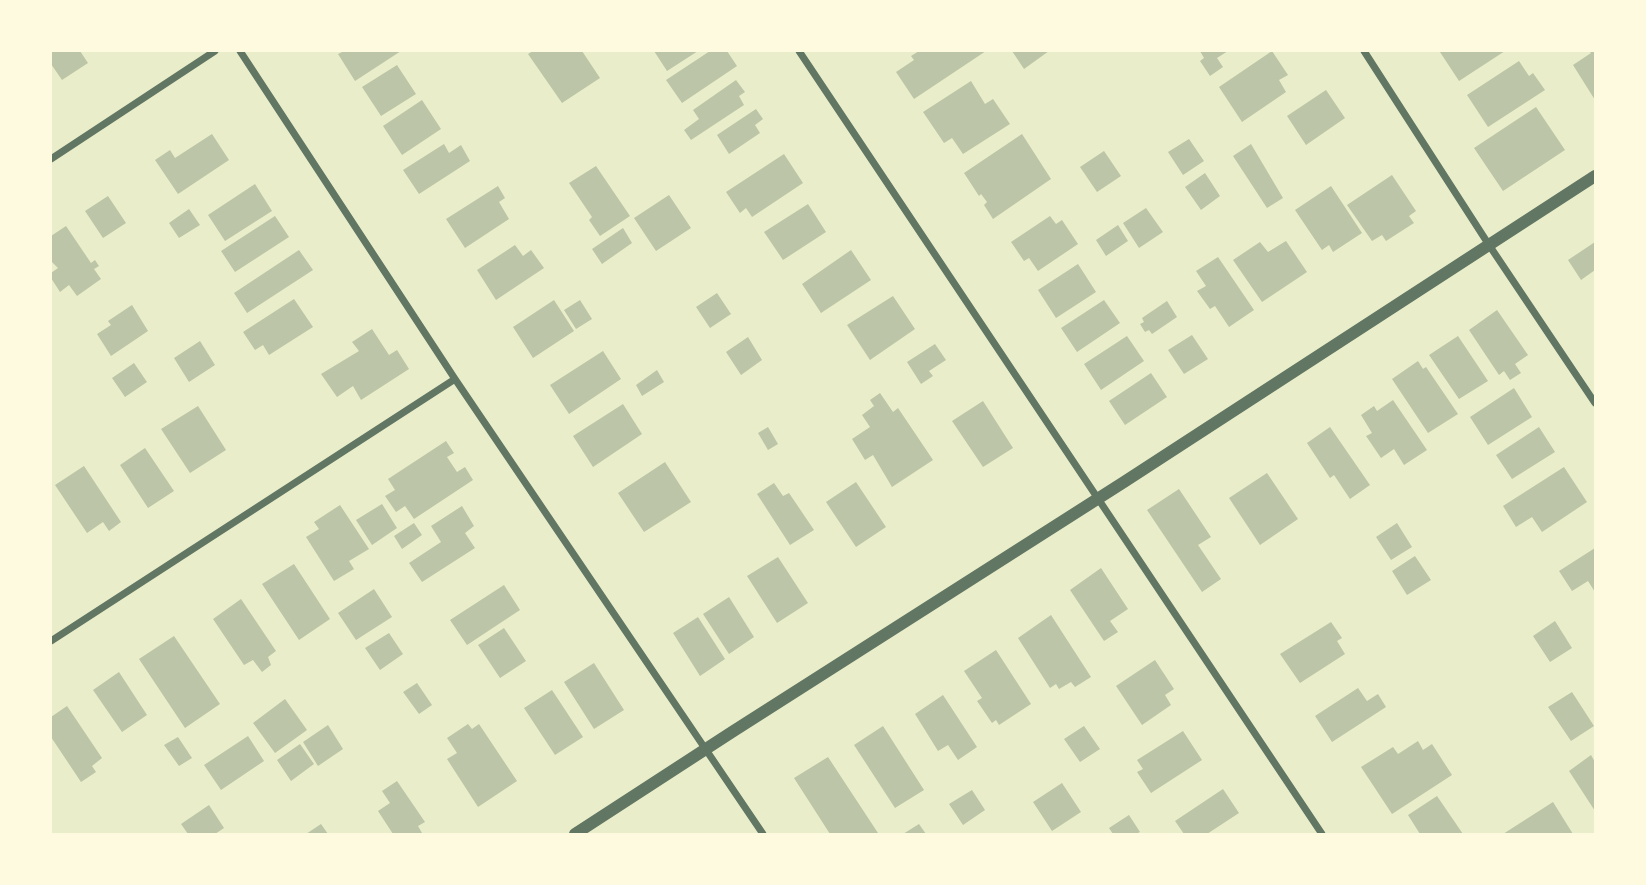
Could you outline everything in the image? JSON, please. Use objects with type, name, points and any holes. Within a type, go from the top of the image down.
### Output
[{"type":"street","points":[[51,159],[215,51]]},
{"type":"street","points":[[240,51],[455,379],[764,834]]},
{"type":"street","points":[[799,51],[1322,834]]},
{"type":"street","points":[[1364,51],[1595,403]]},
{"type":"street","points":[[575,834],[1595,176]]},
{"type":"street","points":[[51,641],[455,379]]},
{"type":"building","points":[[51,51],[80,51],[88,63],[62,80],[51,64]]},
{"type":"building","points":[[344,51],[401,51],[355,81],[338,54]]},
{"type":"building","points":[[533,51],[582,51],[600,78],[562,103],[528,54]]},
{"type":"building","points":[[654,51],[698,51],[667,71]]},
{"type":"building","points":[[710,51],[727,51],[737,66],[682,103],[666,80]]},
{"type":"building","points":[[919,51],[986,51],[914,99],[896,72],[914,60],[911,56]]},
{"type":"building","points":[[1012,51],[1049,51],[1024,69]]},
{"type":"building","points":[[1200,51],[1228,51],[1217,58],[1223,67],[1210,76],[1200,61],[1204,58]]},
{"type":"building","points":[[1272,51],[1288,75],[1279,80],[1286,92],[1242,122],[1219,87]]},
{"type":"building","points":[[1505,51],[1459,81],[1440,52]]},
{"type":"building","points":[[1589,51],[1595,51],[1595,100],[1573,65],[1591,53]]},
{"type":"building","points":[[1519,61],[1529,76],[1533,73],[1545,90],[1488,127],[1467,95]]},
{"type":"building","points":[[397,65],[416,94],[381,116],[362,87]]},
{"type":"building","points":[[736,80],[745,92],[739,96],[744,105],[691,140],[684,130],[699,119],[693,110]]},
{"type":"building","points":[[971,81],[985,104],[993,99],[1010,124],[963,154],[952,138],[944,143],[923,112]]},
{"type":"building","points":[[1326,90],[1345,118],[1306,145],[1287,116]]},
{"type":"building","points":[[422,100],[441,129],[402,155],[383,126]]},
{"type":"building","points":[[1536,107],[1565,150],[1503,191],[1474,148]]},
{"type":"building","points":[[756,109],[763,119],[755,125],[760,133],[729,154],[717,135]]},
{"type":"building","points":[[212,134],[229,160],[178,194],[155,160],[170,150],[175,158]]},
{"type":"building","points":[[1022,134],[1051,179],[993,219],[984,205],[987,202],[981,194],[979,196],[964,173]]},
{"type":"building","points":[[1189,139],[1204,161],[1183,175],[1168,152]]},
{"type":"building","points":[[444,144],[449,153],[461,145],[470,161],[419,194],[403,170]]},
{"type":"building","points":[[1251,144],[1283,198],[1267,208],[1233,156]]},
{"type":"building","points":[[1104,151],[1121,176],[1097,192],[1080,167]]},
{"type":"building","points":[[784,154],[803,183],[752,217],[746,208],[740,213],[726,192]]},
{"type":"building","points":[[596,166],[630,216],[600,236],[589,220],[592,217],[569,183]]},
{"type":"building","points":[[1205,173],[1220,196],[1201,210],[1185,187]]},
{"type":"building","points":[[1392,175],[1416,211],[1409,216],[1414,223],[1386,241],[1382,235],[1372,241],[1347,205]]},
{"type":"building","points":[[255,184],[272,211],[225,241],[208,215]]},
{"type":"building","points":[[498,186],[505,198],[499,202],[509,219],[465,248],[446,219]]},
{"type":"building","points":[[1331,186],[1362,233],[1333,252],[1329,245],[1322,250],[1295,210]]},
{"type":"building","points":[[669,195],[691,228],[656,251],[634,218]]},
{"type":"building","points":[[108,196],[126,223],[103,238],[85,211]]},
{"type":"building","points":[[808,204],[826,232],[783,260],[764,232]]},
{"type":"building","points":[[1146,208],[1163,232],[1139,248],[1123,223]]},
{"type":"building","points":[[189,209],[200,225],[179,238],[169,223]]},
{"type":"building","points":[[275,216],[289,237],[235,272],[221,251]]},
{"type":"building","points":[[1050,216],[1056,224],[1062,220],[1078,244],[1038,271],[1029,258],[1024,261],[1011,242]]},
{"type":"building","points":[[1118,225],[1128,241],[1106,256],[1096,240]]},
{"type":"building","points":[[66,226],[91,263],[95,260],[99,266],[94,269],[101,279],[77,296],[69,285],[60,292],[51,278],[51,273],[58,268],[51,261],[51,236]]},
{"type":"building","points":[[623,228],[632,243],[602,264],[592,249]]},
{"type":"building","points":[[1286,241],[1307,272],[1262,302],[1233,260],[1260,242],[1268,252]]},
{"type":"building","points":[[1595,242],[1595,270],[1581,280],[1568,260]]},
{"type":"building","points":[[515,245],[523,256],[531,250],[544,268],[496,300],[477,270]]},
{"type":"building","points":[[299,250],[313,270],[247,313],[234,293]]},
{"type":"building","points":[[851,250],[871,280],[821,313],[802,284]]},
{"type":"building","points":[[1218,257],[1254,310],[1229,327],[1215,306],[1210,309],[1197,291],[1206,286],[1196,271]]},
{"type":"building","points":[[1078,264],[1096,292],[1056,318],[1038,290]]},
{"type":"building","points":[[717,293],[731,314],[710,328],[696,307]]},
{"type":"building","points":[[893,296],[915,329],[870,360],[847,325]]},
{"type":"building","points":[[294,299],[313,327],[269,355],[263,345],[255,350],[243,332]]},
{"type":"building","points":[[554,300],[574,331],[533,358],[513,327]]},
{"type":"building","points":[[580,300],[592,319],[576,329],[564,310]]},
{"type":"building","points":[[1104,300],[1120,323],[1077,352],[1061,328]]},
{"type":"building","points":[[1167,301],[1177,317],[1152,334],[1149,330],[1145,332],[1140,324],[1144,322],[1142,318]]},
{"type":"building","points":[[132,305],[148,331],[111,356],[97,334],[111,325],[108,321]]},
{"type":"building","points":[[1497,310],[1528,355],[1515,364],[1521,373],[1510,380],[1504,371],[1499,375],[1469,330]]},
{"type":"building","points":[[372,329],[389,355],[397,350],[409,369],[361,400],[353,386],[337,397],[321,374],[359,351],[352,342]]},
{"type":"building","points":[[1192,335],[1208,359],[1184,374],[1168,350]]},
{"type":"building","points":[[1127,336],[1144,361],[1101,390],[1084,364]]},
{"type":"building","points":[[1458,336],[1488,381],[1459,399],[1429,355]]},
{"type":"building","points":[[748,337],[762,360],[741,375],[726,352]]},
{"type":"building","points":[[200,341],[215,365],[189,382],[174,358]]},
{"type":"building","points":[[935,344],[946,360],[929,371],[933,376],[921,384],[907,362]]},
{"type":"building","points":[[603,351],[621,379],[569,414],[550,385]]},
{"type":"building","points":[[1418,361],[1423,369],[1426,367],[1458,414],[1428,433],[1392,379]]},
{"type":"building","points":[[134,363],[147,382],[125,397],[112,378]]},
{"type":"building","points":[[657,370],[664,382],[642,396],[636,385]]},
{"type":"building","points":[[1151,373],[1167,397],[1125,425],[1109,401]]},
{"type":"building","points":[[1514,388],[1532,417],[1488,445],[1470,417]]},
{"type":"building","points":[[880,393],[893,412],[898,408],[933,460],[892,487],[873,455],[865,460],[852,439],[870,427],[862,415],[874,406],[870,400]]},
{"type":"building","points":[[1393,400],[1427,450],[1404,465],[1394,449],[1381,458],[1366,436],[1372,433],[1361,415],[1374,406],[1377,411]]},
{"type":"building","points":[[983,401],[1013,448],[983,467],[952,421]]},
{"type":"building","points":[[623,404],[642,434],[593,467],[573,436]]},
{"type":"building","points":[[198,406],[226,450],[190,473],[161,429]]},
{"type":"building","points":[[768,427],[778,444],[768,450],[758,433]]},
{"type":"building","points":[[1330,427],[1370,485],[1350,499],[1334,475],[1330,478],[1307,443]]},
{"type":"building","points":[[1539,427],[1555,452],[1512,479],[1496,455]]},
{"type":"building","points":[[446,441],[454,453],[447,457],[457,472],[465,467],[473,480],[414,519],[405,506],[396,512],[385,496],[395,490],[388,479]]},
{"type":"building","points":[[145,448],[174,491],[148,508],[120,465]]},
{"type":"building","points":[[665,462],[691,502],[644,532],[618,493]]},
{"type":"building","points":[[84,466],[121,522],[109,531],[103,522],[87,533],[55,485]]},
{"type":"building","points":[[1564,467],[1587,502],[1542,532],[1532,517],[1516,527],[1503,506]]},
{"type":"building","points":[[1267,473],[1298,519],[1260,545],[1229,498]]},
{"type":"building","points":[[856,482],[886,527],[856,547],[826,502]]},
{"type":"building","points":[[774,483],[783,496],[789,493],[814,530],[790,545],[757,494]]},
{"type":"building","points":[[1179,489],[1211,537],[1198,545],[1221,579],[1202,592],[1147,510]]},
{"type":"building","points":[[382,504],[397,528],[372,545],[356,520]]},
{"type":"building","points":[[340,505],[369,549],[349,561],[354,569],[334,581],[306,537],[319,529],[314,522]]},
{"type":"building","points":[[462,506],[474,526],[465,533],[475,548],[422,582],[409,563],[441,542],[431,526]]},
{"type":"building","points":[[414,523],[422,535],[402,549],[394,536]]},
{"type":"building","points":[[1397,523],[1412,547],[1391,560],[1376,537]]},
{"type":"building","points":[[1595,548],[1595,592],[1588,581],[1572,591],[1559,571]]},
{"type":"building","points":[[1415,556],[1431,580],[1407,595],[1392,571]]},
{"type":"building","points":[[778,557],[808,603],[777,623],[747,576]]},
{"type":"building","points":[[294,564],[330,619],[299,640],[262,584]]},
{"type":"building","points":[[1101,568],[1128,609],[1110,621],[1118,632],[1104,641],[1070,590]]},
{"type":"building","points":[[504,585],[520,610],[467,645],[450,620]]},
{"type":"building","points":[[374,589],[392,617],[356,640],[338,613]]},
{"type":"building","points":[[729,597],[754,637],[729,654],[703,614]]},
{"type":"building","points":[[241,599],[276,651],[268,657],[271,665],[262,672],[253,660],[244,665],[213,619]]},
{"type":"building","points":[[1051,615],[1091,677],[1075,687],[1071,682],[1059,689],[1056,684],[1050,688],[1018,638]]},
{"type":"building","points":[[698,617],[725,659],[700,676],[673,633]]},
{"type":"building","points":[[1555,621],[1572,648],[1550,662],[1533,636]]},
{"type":"building","points":[[1331,622],[1342,638],[1337,641],[1345,654],[1300,683],[1280,654]]},
{"type":"building","points":[[504,628],[526,661],[500,678],[478,645]]},
{"type":"building","points":[[389,633],[403,654],[380,670],[365,648]]},
{"type":"building","points":[[174,636],[220,704],[185,728],[139,659]]},
{"type":"building","points":[[996,650],[1031,704],[999,725],[996,720],[992,723],[977,701],[982,698],[964,671]]},
{"type":"building","points":[[1155,660],[1174,689],[1165,695],[1171,705],[1142,725],[1116,686]]},
{"type":"building","points":[[594,663],[624,710],[594,729],[564,682]]},
{"type":"building","points":[[119,672],[147,715],[122,732],[93,690]]},
{"type":"building","points":[[417,683],[432,705],[419,714],[403,692]]},
{"type":"building","points":[[1358,688],[1367,701],[1378,694],[1386,707],[1332,742],[1315,716]]},
{"type":"building","points":[[552,690],[583,737],[555,755],[524,708]]},
{"type":"building","points":[[1572,692],[1594,726],[1571,741],[1548,707]]},
{"type":"building","points":[[943,695],[977,747],[958,760],[948,745],[938,751],[915,714]]},
{"type":"building","points":[[285,699],[307,730],[275,753],[253,723]]},
{"type":"building","points":[[67,706],[102,758],[92,766],[96,772],[81,782],[51,737],[51,717]]},
{"type":"building","points":[[468,724],[472,729],[479,724],[517,781],[478,807],[447,759],[457,753],[447,738]]},
{"type":"building","points":[[328,725],[343,749],[318,766],[303,742]]},
{"type":"building","points":[[883,726],[924,790],[895,808],[854,745]]},
{"type":"building","points":[[1084,726],[1100,749],[1080,762],[1064,739]]},
{"type":"building","points":[[1183,731],[1202,760],[1151,793],[1137,772],[1143,769],[1137,760]]},
{"type":"building","points":[[248,736],[264,761],[221,790],[204,765]]},
{"type":"building","points":[[178,737],[192,758],[179,766],[164,745]]},
{"type":"building","points":[[1418,741],[1423,750],[1432,744],[1452,775],[1392,814],[1361,767],[1393,747],[1398,754]]},
{"type":"building","points":[[300,744],[314,764],[291,781],[277,760]]},
{"type":"building","points":[[1591,755],[1595,762],[1595,811],[1569,771]]},
{"type":"building","points":[[828,757],[878,833],[830,834],[794,778]]},
{"type":"building","points":[[397,781],[425,822],[418,826],[422,833],[420,834],[393,834],[378,811],[390,803],[382,791]]},
{"type":"building","points":[[1062,783],[1081,812],[1052,831],[1033,802]]},
{"type":"building","points":[[1223,789],[1239,813],[1207,834],[1184,834],[1175,821]]},
{"type":"building","points":[[972,790],[985,810],[963,825],[949,804]]},
{"type":"building","points":[[1437,796],[1463,834],[1420,834],[1408,815]]},
{"type":"building","points":[[1553,802],[1573,834],[1503,834]]},
{"type":"building","points":[[209,805],[224,828],[215,834],[188,834],[181,824]]},
{"type":"building","points":[[1129,815],[1140,832],[1113,834],[1109,828]]},
{"type":"building","points":[[321,824],[328,834],[306,834]]},
{"type":"building","points":[[919,824],[926,834],[903,834]]}]
